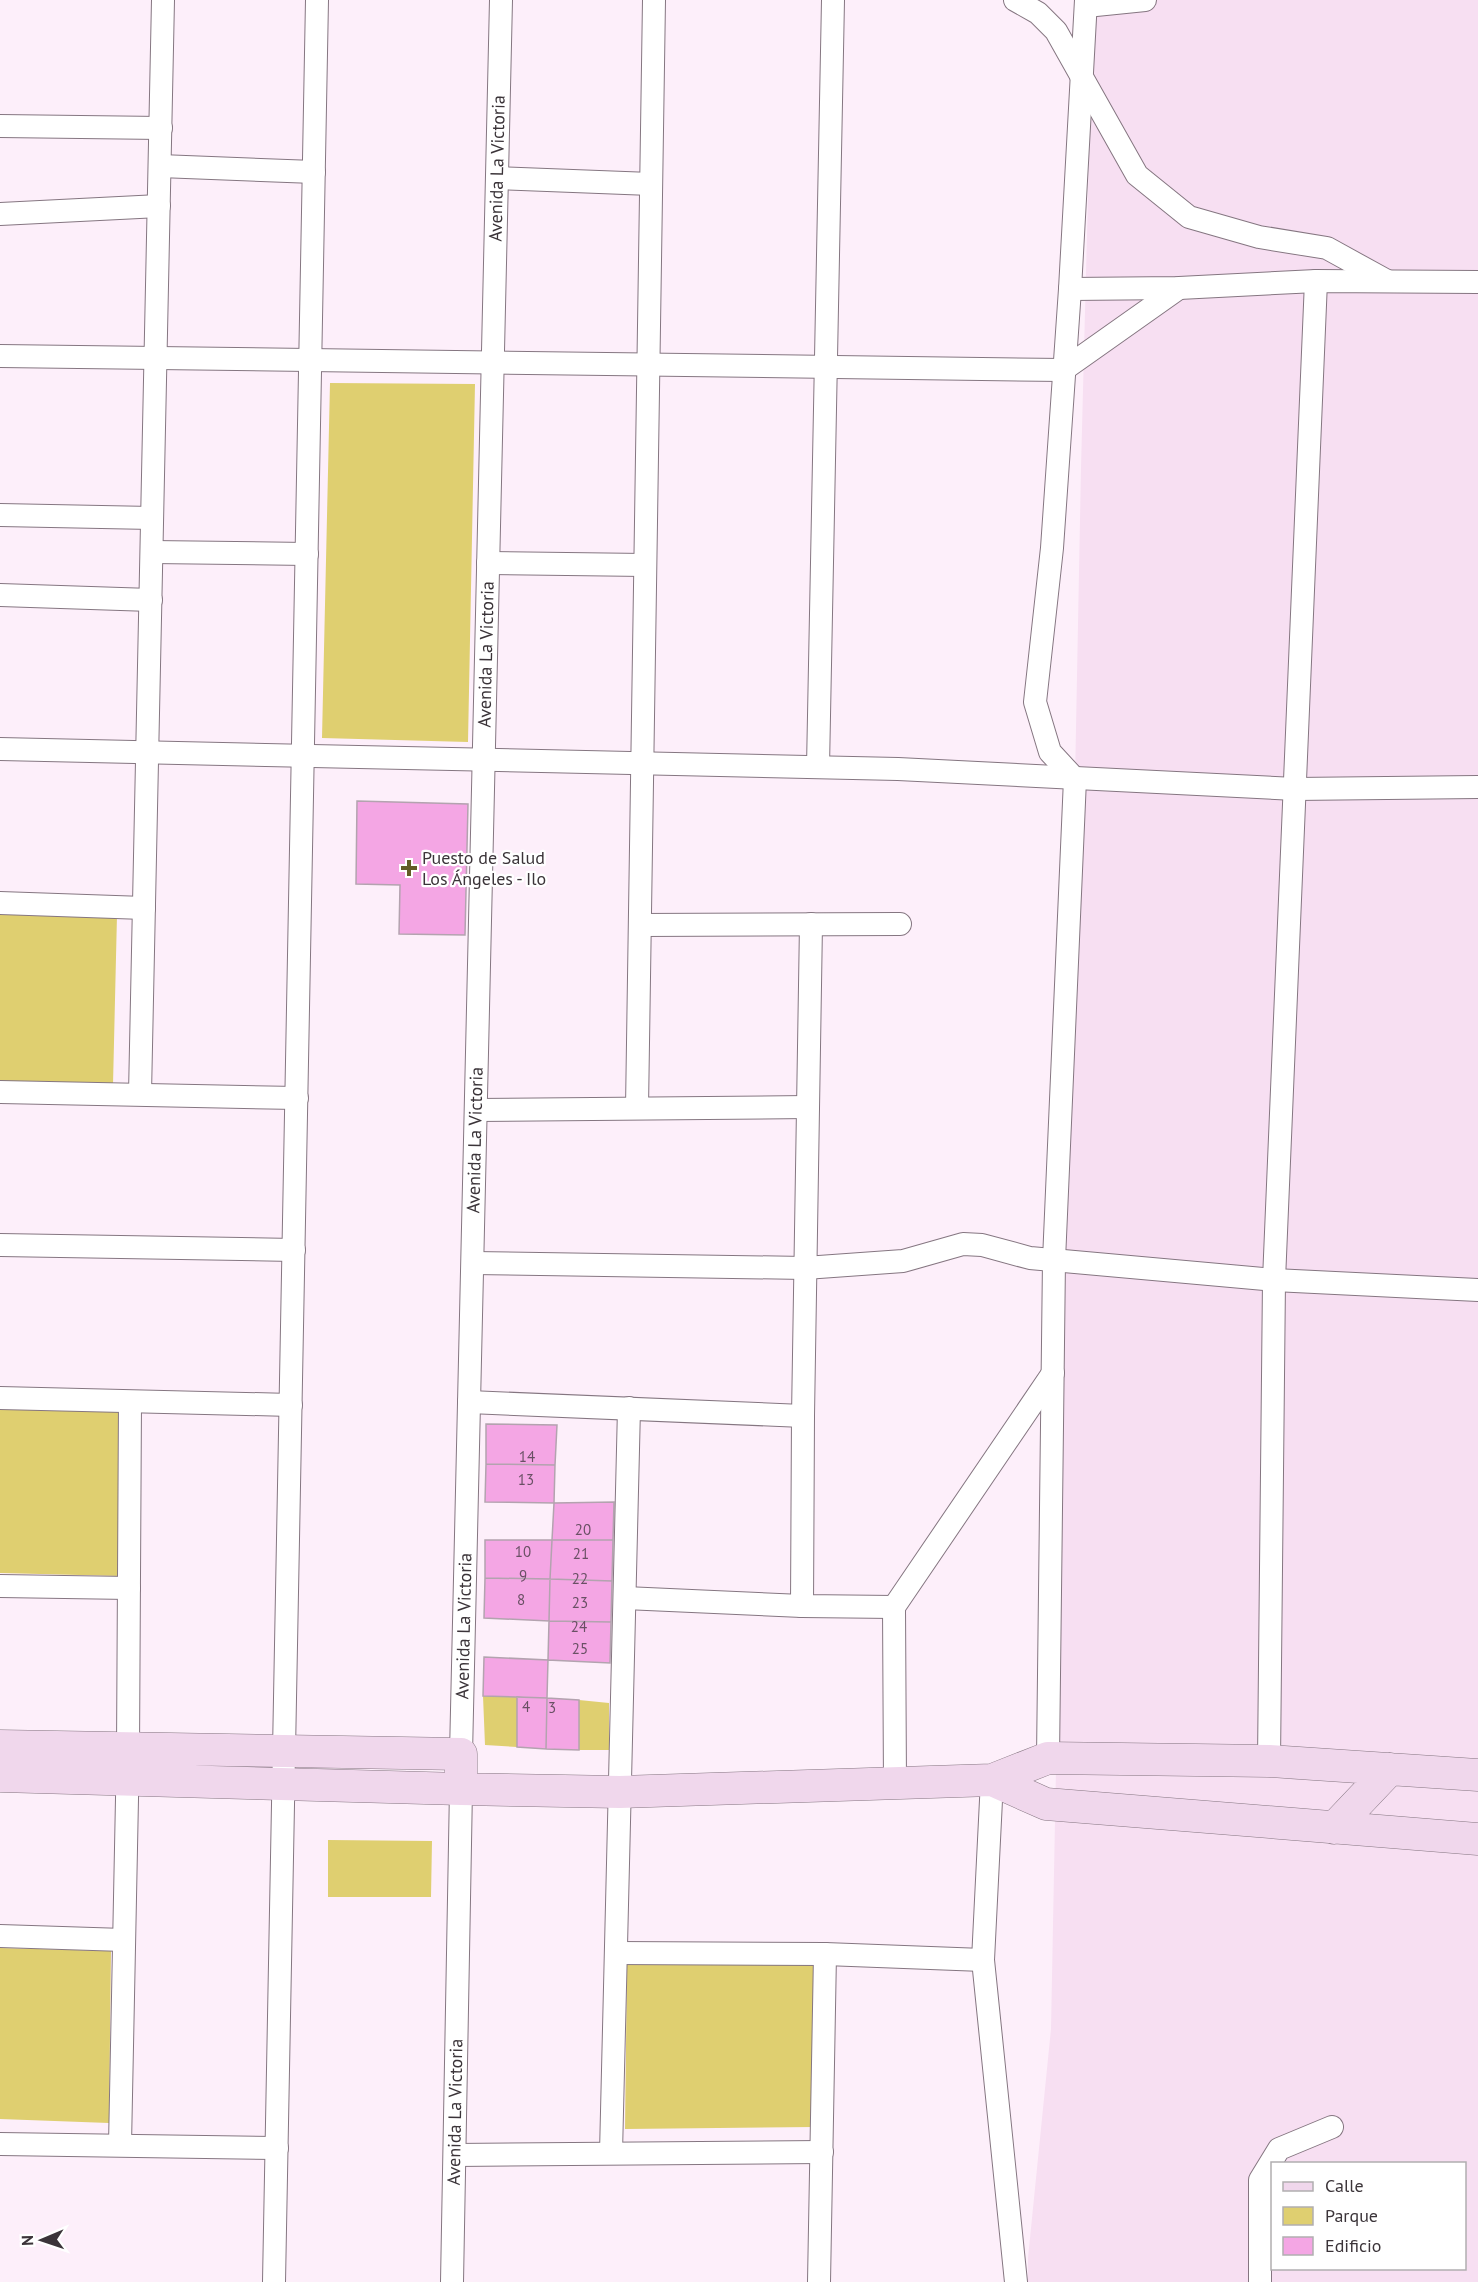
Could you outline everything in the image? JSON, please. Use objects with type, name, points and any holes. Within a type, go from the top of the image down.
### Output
[{"type":"street","points":[[140,1094],[163,0]]},
{"type":"street","points":[[274,2282],[317,0]]},
{"type":"street","name":"Avenida La Victoria","points":[[452,2282],[461,1754],[501,0]]},
{"type":"street","points":[[637,1108],[654,0]]},
{"type":"street","points":[[818,767],[833,0]]},
{"type":"street","points":[[1015,0],[1038,13],[1056,31],[1137,174],[1189,217],[1259,237],[1327,248],[1387,281]]},
{"type":"street","points":[[1048,1758],[1054,1260],[1075,779],[1050,752],[1035,702],[1052,548],[1070,289],[1086,3],[1145,0]]},
{"type":"street","points":[[0,126],[160,128]]},
{"type":"street","points":[[160,166],[314,172]]},
{"type":"street","points":[[497,178],[651,183]]},
{"type":"street","points":[[0,214],[159,206]]},
{"type":"street","points":[[1070,289],[1179,288],[1316,281],[1478,282]]},
{"type":"street","points":[[1269,1761],[1274,1280],[1316,281]]},
{"type":"street","points":[[0,356],[1063,370],[1179,288]]},
{"type":"street","points":[[0,515],[152,518]]},
{"type":"street","points":[[152,552],[307,554]]},
{"type":"street","points":[[488,563],[645,565]]},
{"type":"street","points":[[0,595],[151,600]]},
{"type":"street","points":[[0,749],[898,769],[1295,789],[1478,788]]},
{"type":"street","points":[[0,903],[144,908]]},
{"type":"street","points":[[802,1606],[811,924]]},
{"type":"street","points":[[640,925],[900,924]]},
{"type":"street","points":[[0,1092],[297,1098]]},
{"type":"street","points":[[476,1110],[808,1107]]},
{"type":"street","points":[[472,1263],[805,1268],[903,1261],[963,1244],[982,1245],[1030,1258],[1274,1280],[1478,1290]]},
{"type":"street","points":[[0,1245],[294,1250]]},
{"type":"street","points":[[895,1783],[894,1607],[1053,1373]]},
{"type":"street","points":[[0,1398],[291,1405]]},
{"type":"street","points":[[120,2145],[128,1780],[130,1401]]},
{"type":"street","points":[[470,1402],[803,1416]]},
{"type":"street","points":[[611,2153],[629,1408]]},
{"type":"street","points":[[0,1586],[129,1588]]},
{"type":"street","points":[[625,1598],[802,1606],[894,1607]]},
{"type":"street","points":[[0,1746],[461,1754]]},
{"type":"street","points":[[0,1776],[461,1790],[620,1792],[992,1780],[1048,1758],[1269,1761],[1478,1775]]},
{"type":"street","points":[[1334,1828],[1390,1769]]},
{"type":"street","points":[[992,1780],[1046,1804],[1478,1839]]},
{"type":"street","points":[[992,1780],[983,1960],[1016,2282]]},
{"type":"street","points":[[0,1936],[124,1940]]},
{"type":"street","points":[[616,1953],[825,1954],[983,1960]]},
{"type":"street","points":[[819,2282],[825,1954]]},
{"type":"street","points":[[1271,2162],[1279,2149],[1332,2127]]},
{"type":"street","points":[[0,2144],[277,2148]]},
{"type":"street","points":[[455,2155],[822,2151]]},
{"type":"street","points":[[1260,2282],[1260,2180],[1271,2162]]},
{"type":"shaded area","points":[[1093,0],[1478,0],[1478,2282],[1028,2282],[1028,2258],[1051,2029],[1081,468]]},
{"type":"green space","points":[[330,383],[475,384],[468,742],[322,738]]},
{"type":"green space","points":[[0,911],[117,915],[113,1085],[0,1082]]},
{"type":"green space","points":[[0,1406],[121,1409],[119,1576],[0,1573]]},
{"type":"green space","points":[[483,1696],[517,1697],[517,1747],[485,1745]]},
{"type":"green space","points":[[579,1700],[609,1703],[609,1750],[579,1750]]},
{"type":"green space","points":[[328,1840],[432,1841],[431,1897],[328,1897]]},
{"type":"green space","points":[[0,1948],[111,1951],[109,2123],[0,2119]]},
{"type":"green space","points":[[817,1963],[814,2127],[625,2129],[627,1964]]},
{"type":"building","points":[[357,801],[468,804],[465,935],[399,934],[400,885],[356,884]]},
{"type":"building","points":[[486,1424],[557,1425],[555,1465],[486,1464]]},
{"type":"building","points":[[486,1464],[555,1465],[554,1503],[485,1502]]},
{"type":"building","points":[[614,1502],[613,1540],[552,1540],[554,1503]]},
{"type":"building","points":[[485,1540],[552,1540],[550,1579],[485,1578]]},
{"type":"building","points":[[552,1540],[613,1540],[612,1581],[550,1579]]},
{"type":"building","points":[[485,1578],[550,1579],[549,1621],[484,1618]]},
{"type":"building","points":[[550,1579],[612,1581],[611,1622],[549,1621]]},
{"type":"building","points":[[549,1621],[611,1622],[610,1663],[548,1660]]},
{"type":"building","points":[[484,1657],[548,1660],[547,1698],[483,1696]]},
{"type":"building","points":[[517,1697],[547,1698],[546,1749],[517,1747]]},
{"type":"building","points":[[547,1698],[579,1700],[579,1750],[546,1749]]},
{"type":"place","name":"Puesto de Salud Los Ángeles - Ilo","points":[[409,868]]}]
